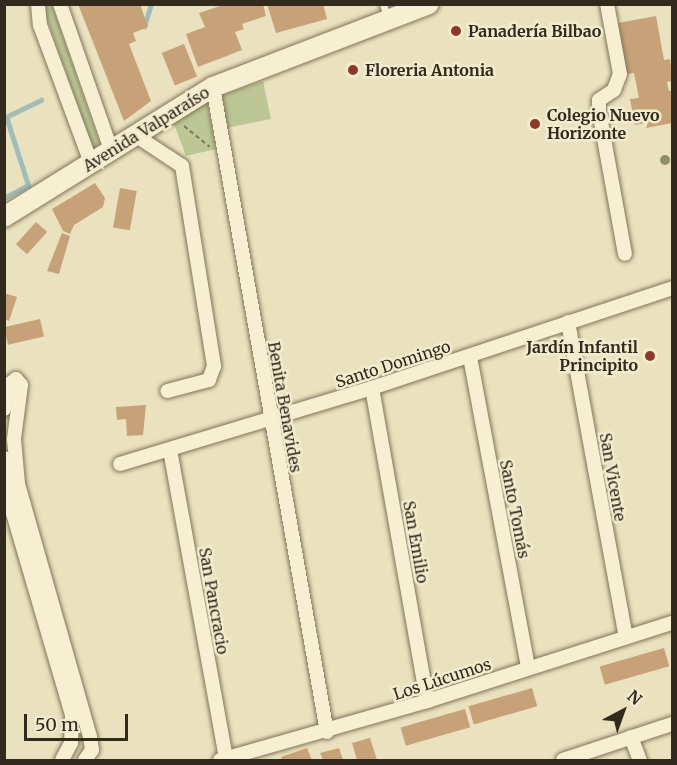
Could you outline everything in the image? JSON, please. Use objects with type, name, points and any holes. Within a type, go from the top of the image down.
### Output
[{"type":"main road","name":"Avenida Valparaíso","points":[[4,217],[167,113],[213,87],[386,12],[429,4]]},
{"type":"street","points":[[38,4],[40,25],[90,163]]},
{"type":"street","points":[[60,4],[111,150]]},
{"type":"street","points":[[607,4],[620,74],[614,90],[599,100],[599,111],[625,254]]},
{"type":"street","name":"Benita Benavides","points":[[213,87],[327,732]]},
{"type":"street","points":[[135,135],[182,166],[214,366],[208,380],[167,391]]},
{"type":"street","name":"Santo Domingo","points":[[120,464],[470,357],[672,288]]},
{"type":"street","name":"San Vicente","points":[[568,322],[626,637]]},
{"type":"street","name":"Santo Tomás","points":[[470,357],[528,668]]},
{"type":"street","points":[[4,409],[8,385],[16,379],[21,385],[10,421],[13,485]]},
{"type":"street","name":"San Emilio","points":[[372,388],[427,701]]},
{"type":"street","name":"San Pancracio","points":[[170,450],[223,760]]},
{"type":"street","points":[[4,458],[68,680],[92,744],[85,760]]},
{"type":"street","name":"Los Lúcumos","points":[[223,760],[327,732],[672,623]]},
{"type":"street","points":[[63,760],[71,743],[73,724],[68,680]]},
{"type":"street","points":[[563,760],[672,724]]},
{"type":"street","points":[[631,737],[640,760]]},
{"type":"path","points":[[167,113],[225,159]]},
{"type":"green space","points":[[42,5],[52,5],[99,142],[94,150]]},
{"type":"green space","points":[[263,81],[271,119],[226,128],[222,95]]},
{"type":"green space","points":[[207,101],[216,149],[186,156],[173,121]]},
{"type":"building","points":[[78,4],[140,4],[148,27],[133,33],[136,41],[129,44],[151,101],[124,121]]},
{"type":"building","points":[[226,4],[263,4],[266,16],[242,24],[244,29],[235,32],[242,50],[198,67],[186,34],[205,27],[199,13]]},
{"type":"building","points":[[267,4],[323,4],[327,19],[276,33]]},
{"type":"building","points":[[656,16],[664,60],[670,59],[672,81],[667,82],[669,91],[672,91],[672,123],[646,128],[645,123],[635,125],[630,99],[639,98],[634,73],[627,74],[618,23]]},
{"type":"building","points":[[184,44],[197,76],[175,85],[162,53]]},
{"type":"building","points":[[95,183],[105,198],[103,207],[74,225],[70,234],[63,231],[52,209]]},
{"type":"building","points":[[120,188],[137,191],[130,230],[113,227]]},
{"type":"building","points":[[36,222],[47,232],[27,254],[16,244]]},
{"type":"building","points":[[62,233],[70,236],[59,274],[47,271]]},
{"type":"building","points":[[4,293],[17,297],[9,321],[4,319]]},
{"type":"building","points":[[40,319],[44,337],[8,345],[4,327]]},
{"type":"building","points":[[146,405],[143,435],[127,436],[126,419],[117,420],[116,407]]},
{"type":"building","points":[[664,648],[669,666],[605,685],[600,666]]},
{"type":"building","points":[[532,688],[537,706],[474,724],[469,706]]},
{"type":"building","points":[[465,709],[470,727],[406,746],[401,727]]},
{"type":"building","points":[[370,738],[377,760],[357,760],[352,743]]},
{"type":"building","points":[[307,748],[312,760],[282,760],[281,757]]},
{"type":"building","points":[[339,748],[343,760],[323,760],[320,753]]},
{"type":"waterway","points":[[144,27],[151,4]]},
{"type":"waterway","points":[[4,198],[28,185],[6,117],[41,100]]},
{"type":"place","name":"Panadería Bilbao","points":[[456,31]]},
{"type":"place","name":"Floreria Antonia","points":[[353,70]]},
{"type":"place","name":"Colegio Nuevo Horizonte","points":[[535,124]]},
{"type":"place","name":"Jardín Infantil Principito","points":[[650,356]]}]
